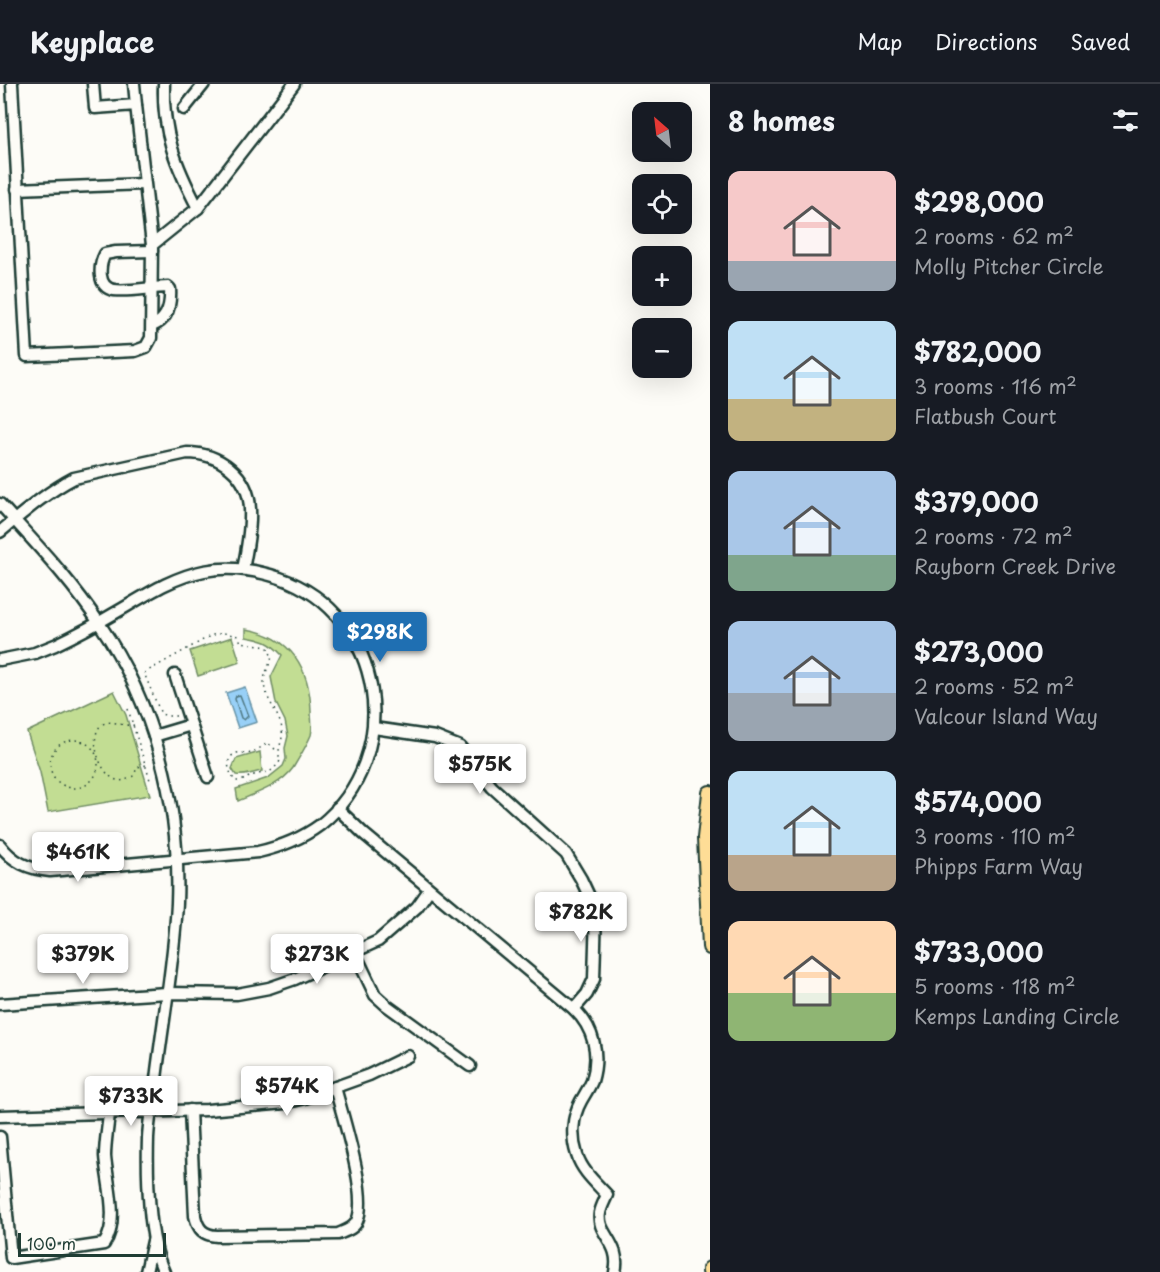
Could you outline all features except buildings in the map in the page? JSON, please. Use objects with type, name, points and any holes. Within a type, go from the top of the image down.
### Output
[{"type":"main road","points":[[710,793],[705,838],[710,947]]},
{"type":"street","points":[[12,84],[27,356],[135,351],[146,347],[151,338],[152,248],[134,84]]},
{"type":"street","points":[[93,84],[95,108],[136,105]]},
{"type":"street","points":[[164,84],[165,124],[173,157],[198,208]]},
{"type":"street","points":[[184,109],[204,84]]},
{"type":"street","points":[[152,326],[161,321],[169,308],[170,291],[168,287],[112,290],[106,286],[101,277],[101,262],[105,254],[152,248],[198,208],[294,84]]},
{"type":"street","points":[[17,189],[144,184]]},
{"type":"street","points":[[0,532],[61,485],[74,478],[187,453],[209,455],[229,466],[246,489],[250,510],[243,569]]},
{"type":"street","points":[[0,504],[80,596],[99,622],[131,678],[154,736],[171,803],[176,860],[175,938],[148,1136],[153,1241],[146,1272]]},
{"type":"street","points":[[0,660],[35,653],[55,645],[176,579],[206,571],[243,569],[268,574],[299,585],[321,600],[337,616],[357,644],[365,662],[374,702],[374,728],[370,747],[357,779],[337,808],[319,825],[305,835],[275,848],[258,852],[50,871],[31,868],[14,860],[0,845]]},
{"type":"street","points":[[175,675],[208,777]]},
{"type":"street","points":[[154,736],[191,725]]},
{"type":"street","points":[[374,728],[435,737],[460,747],[492,787],[566,854],[596,911],[594,979],[587,994],[574,1009]]},
{"type":"street","points":[[337,808],[429,890],[574,1009],[586,1022],[592,1033],[595,1055],[592,1079],[577,1110],[573,1132],[574,1143],[582,1166],[608,1195],[600,1213],[601,1226],[614,1247],[618,1261],[615,1272]]},
{"type":"street","points":[[0,1004],[167,993],[237,994],[269,988],[355,953],[378,941],[417,907],[429,890]]},
{"type":"street","points":[[355,953],[375,995],[470,1066]]},
{"type":"street","points":[[0,1116],[152,1112],[285,1103],[369,1075],[408,1056]]},
{"type":"street","points":[[190,1110],[195,1216],[201,1231],[209,1236],[338,1234],[353,1227],[360,1208],[356,1168],[335,1087]]},
{"type":"street","points":[[0,1137],[11,1258],[104,1244],[109,1237],[112,1225],[105,1154],[109,1113]]},
{"type":"street","points":[[153,1241],[164,1272]]},
{"type":"path","points":[[177,716],[161,714],[144,673],[212,635],[224,633],[238,636],[241,642],[268,648],[272,657],[264,678],[266,690],[279,718],[282,740],[277,751],[280,762],[273,771],[255,775],[245,781],[235,781],[230,774],[228,767],[230,759],[237,753],[253,753],[268,742],[277,751]]},
{"type":"path","points":[[129,709],[150,780]]},
{"type":"path","points":[[134,724],[121,726],[110,722],[103,724],[99,728],[95,748],[101,765],[115,780],[129,779],[134,776],[138,767],[146,765]]},
{"type":"path","points":[[75,740],[87,744],[95,753],[98,765],[94,777],[85,785],[73,788],[61,784],[52,776],[50,763],[53,751],[62,743],[75,740]]},
{"type":"green space","points":[[246,629],[275,639],[295,657],[307,681],[312,729],[305,747],[288,774],[268,788],[238,801],[236,789],[268,778],[283,766],[286,759],[285,748],[288,736],[285,721],[276,703],[271,677],[282,655],[266,642],[246,637]]},
{"type":"green space","points":[[232,637],[240,662],[198,676],[190,651]]},
{"type":"green space","points":[[114,691],[126,715],[150,795],[48,812],[40,772],[27,732]]},
{"type":"green space","points":[[260,752],[262,771],[236,775],[232,769],[236,759]]},
{"type":"water","points":[[245,687],[257,722],[238,728],[226,693]]}]
